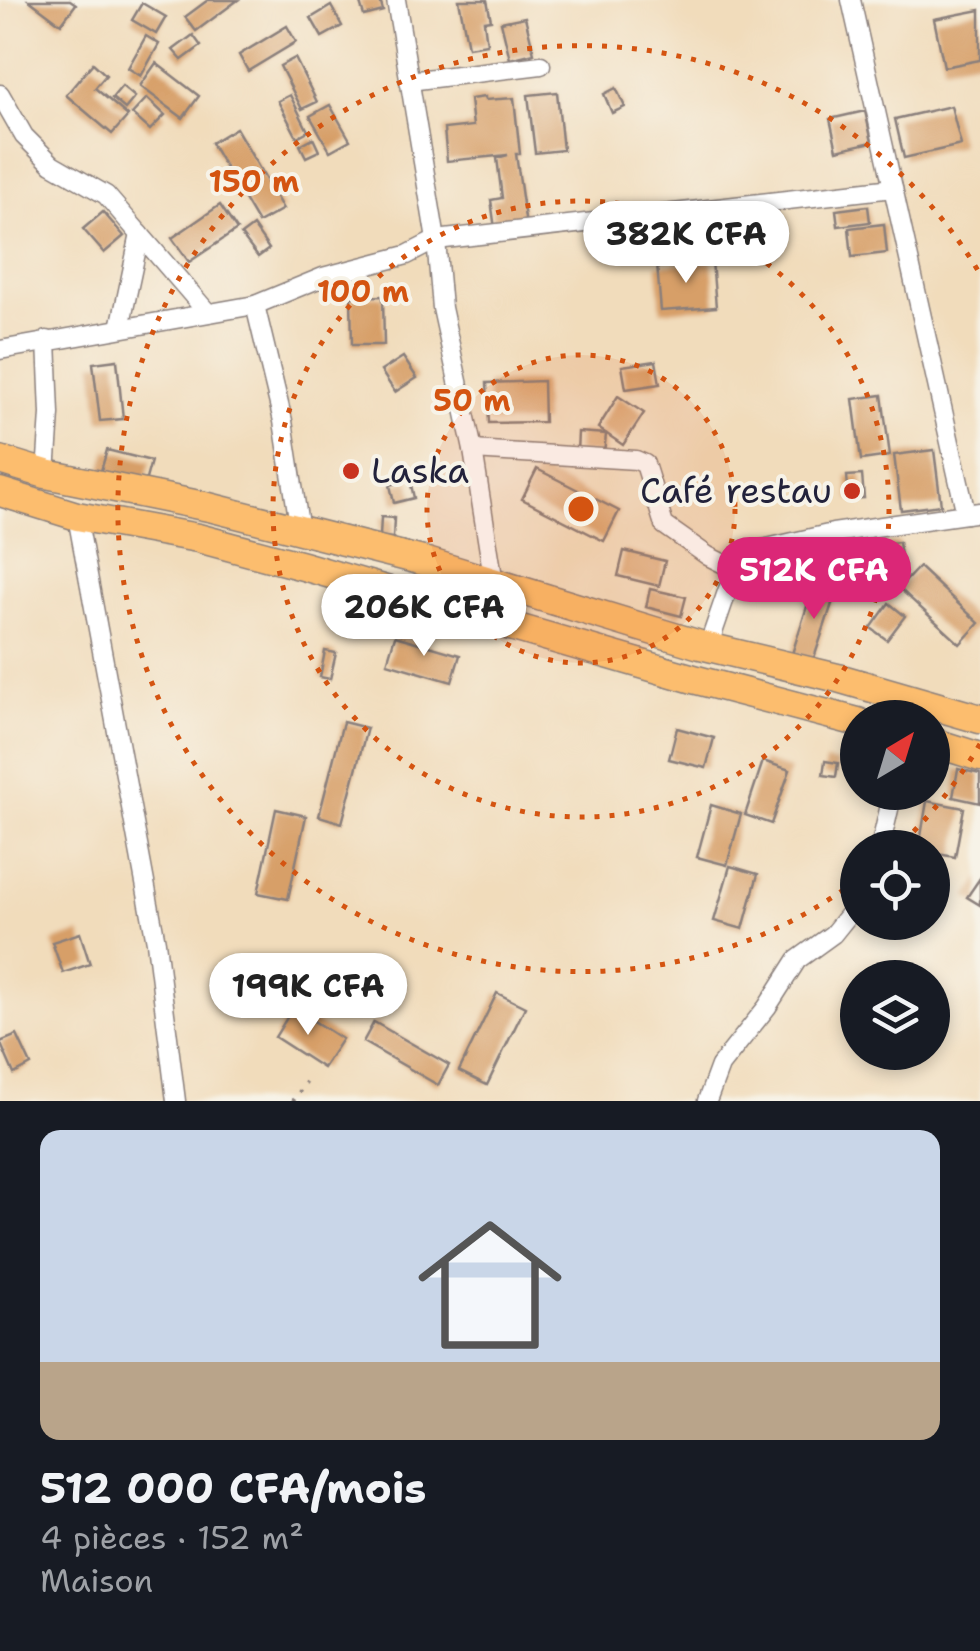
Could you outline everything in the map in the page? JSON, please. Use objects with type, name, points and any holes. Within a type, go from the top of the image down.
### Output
[{"type":"main road","points":[[0,460],[426,562],[708,648],[838,678],[980,719]]},
{"type":"main road","points":[[0,492],[77,516],[198,538],[840,717]]},
{"type":"main road","points":[[950,747],[980,756]]},
{"type":"street","points":[[396,0],[436,240],[442,308],[473,450],[494,583]]},
{"type":"street","points":[[708,648],[721,606],[738,571],[758,550],[784,542],[973,513],[851,0]]},
{"type":"street","points":[[409,81],[541,65]]},
{"type":"street","points":[[0,94],[24,136],[52,164],[106,195],[207,312]]},
{"type":"street","points":[[0,350],[256,304],[323,277],[407,255],[436,240],[893,188]]},
{"type":"street","points":[[120,328],[140,234]]},
{"type":"street","points":[[256,304],[283,421],[300,530]]},
{"type":"street","points":[[46,340],[50,414],[46,474]]},
{"type":"street","points":[[473,450],[636,460],[644,464],[664,525],[708,556],[738,571]]},
{"type":"street","points":[[77,516],[156,942],[176,1101]]},
{"type":"street","points":[[707,1101],[720,1066],[767,1007],[797,960],[840,924]]},
{"type":"path","points":[[293,1101],[306,1082]]},
{"type":"building","points":[[29,0],[70,0],[76,4],[61,24]]},
{"type":"building","points":[[208,0],[238,0],[196,31],[185,17]]},
{"type":"building","points":[[359,0],[380,0],[383,11],[364,16]]},
{"type":"building","points":[[459,0],[487,0],[491,20],[484,21],[487,44],[468,47]]},
{"type":"building","points":[[142,3],[166,17],[156,34],[132,20]]},
{"type":"building","points":[[331,6],[342,26],[322,37],[311,18]]},
{"type":"building","points":[[980,10],[980,60],[944,67],[934,19]]},
{"type":"building","points":[[525,17],[534,53],[510,59],[501,22]]},
{"type":"building","points":[[287,26],[296,42],[248,71],[239,55]]},
{"type":"building","points":[[193,35],[201,46],[182,60],[173,50]]},
{"type":"building","points":[[146,36],[159,44],[141,76],[128,68]]},
{"type":"building","points":[[295,58],[317,102],[302,109],[280,66]]},
{"type":"building","points":[[93,63],[106,75],[95,88],[128,116],[112,134],[66,95]]},
{"type":"building","points":[[156,63],[199,96],[183,118],[140,86]]},
{"type":"building","points":[[122,86],[135,97],[125,109],[112,98]]},
{"type":"building","points":[[616,88],[625,107],[612,113],[604,94]]},
{"type":"building","points":[[557,92],[563,150],[535,153],[528,95]]},
{"type":"building","points":[[290,95],[308,131],[297,137],[278,101]]},
{"type":"building","points":[[147,98],[165,115],[150,130],[132,114]]},
{"type":"building","points":[[514,98],[520,154],[516,154],[526,226],[495,229],[491,200],[502,198],[497,158],[508,155],[447,161],[444,129],[473,126],[470,99]]},
{"type":"building","points":[[330,105],[350,140],[330,151],[310,116]]},
{"type":"building","points":[[951,106],[961,145],[904,158],[895,119]]},
{"type":"building","points":[[865,111],[872,142],[837,150],[830,119]]},
{"type":"building","points":[[236,128],[283,209],[258,223],[211,143]]},
{"type":"building","points":[[313,138],[319,151],[306,157],[300,145]]},
{"type":"building","points":[[220,205],[237,230],[189,262],[172,238]]},
{"type":"building","points":[[868,206],[870,222],[838,226],[836,210]]},
{"type":"building","points":[[103,212],[124,236],[104,253],[83,229]]},
{"type":"building","points":[[884,224],[887,253],[852,257],[849,228]]},
{"type":"building","points":[[253,226],[269,249],[258,257],[241,235]]},
{"type":"building","points":[[712,261],[716,307],[661,311],[657,265]]},
{"type":"building","points":[[383,296],[384,345],[352,345],[351,297]]},
{"type":"building","points":[[403,357],[417,378],[395,392],[381,371]]},
{"type":"building","points":[[117,360],[123,419],[100,421],[93,363]]},
{"type":"building","points":[[656,361],[660,384],[626,389],[622,366]]},
{"type":"building","points":[[543,381],[544,422],[489,423],[487,383]]},
{"type":"building","points":[[882,395],[890,456],[861,460],[853,399]]},
{"type":"building","points":[[618,396],[644,413],[623,445],[598,428]]},
{"type":"building","points":[[578,432],[606,434],[604,454],[577,452]]},
{"type":"building","points":[[107,450],[151,461],[143,490],[99,478]]},
{"type":"building","points":[[934,450],[941,505],[901,510],[894,455]]},
{"type":"building","points":[[537,469],[619,511],[604,541],[522,499]]},
{"type":"building","points":[[862,475],[864,498],[849,499],[847,476]]},
{"type":"building","points":[[410,480],[414,498],[394,503],[390,485]]},
{"type":"building","points":[[381,517],[394,518],[393,538],[380,537]]},
{"type":"building","points":[[899,542],[901,556],[878,559],[876,545]]},
{"type":"building","points":[[624,551],[665,561],[659,586],[618,576]]},
{"type":"building","points":[[919,567],[979,623],[960,644],[899,588]]},
{"type":"building","points":[[814,584],[836,592],[813,661],[792,654]]},
{"type":"building","points":[[650,589],[686,597],[681,616],[646,607]]},
{"type":"building","points":[[889,603],[905,616],[887,640],[871,628]]},
{"type":"building","points":[[395,636],[460,655],[452,682],[387,663]]},
{"type":"building","points":[[325,651],[336,653],[330,679],[320,677]]},
{"type":"building","points":[[343,722],[367,728],[342,823],[319,816]]},
{"type":"building","points":[[677,728],[714,738],[706,768],[669,759]]},
{"type":"building","points":[[763,761],[790,770],[771,824],[745,815]]},
{"type":"building","points":[[825,761],[838,763],[836,777],[823,775]]},
{"type":"building","points":[[958,769],[980,774],[980,803],[953,797]]},
{"type":"building","points":[[711,805],[741,814],[727,865],[697,857]]},
{"type":"building","points":[[950,805],[964,808],[955,857],[950,856],[950,830],[922,830],[925,810],[950,810]]},
{"type":"building","points":[[276,809],[306,816],[288,899],[258,893]]},
{"type":"building","points":[[730,866],[758,874],[743,929],[714,921]]},
{"type":"building","points":[[980,878],[980,905],[967,897]]},
{"type":"building","points":[[80,933],[90,964],[63,973],[52,942]]},
{"type":"building","points":[[497,993],[525,1007],[487,1085],[459,1071]]},
{"type":"building","points":[[293,1008],[342,1039],[323,1068],[275,1037]]},
{"type":"building","points":[[374,1022],[449,1065],[438,1085],[363,1042]]},
{"type":"building","points":[[17,1035],[31,1065],[14,1074],[0,1042]]},
{"type":"place","name":"Laska","points":[[351,471]]},
{"type":"place","name":"Café restau","points":[[852,491]]}]
